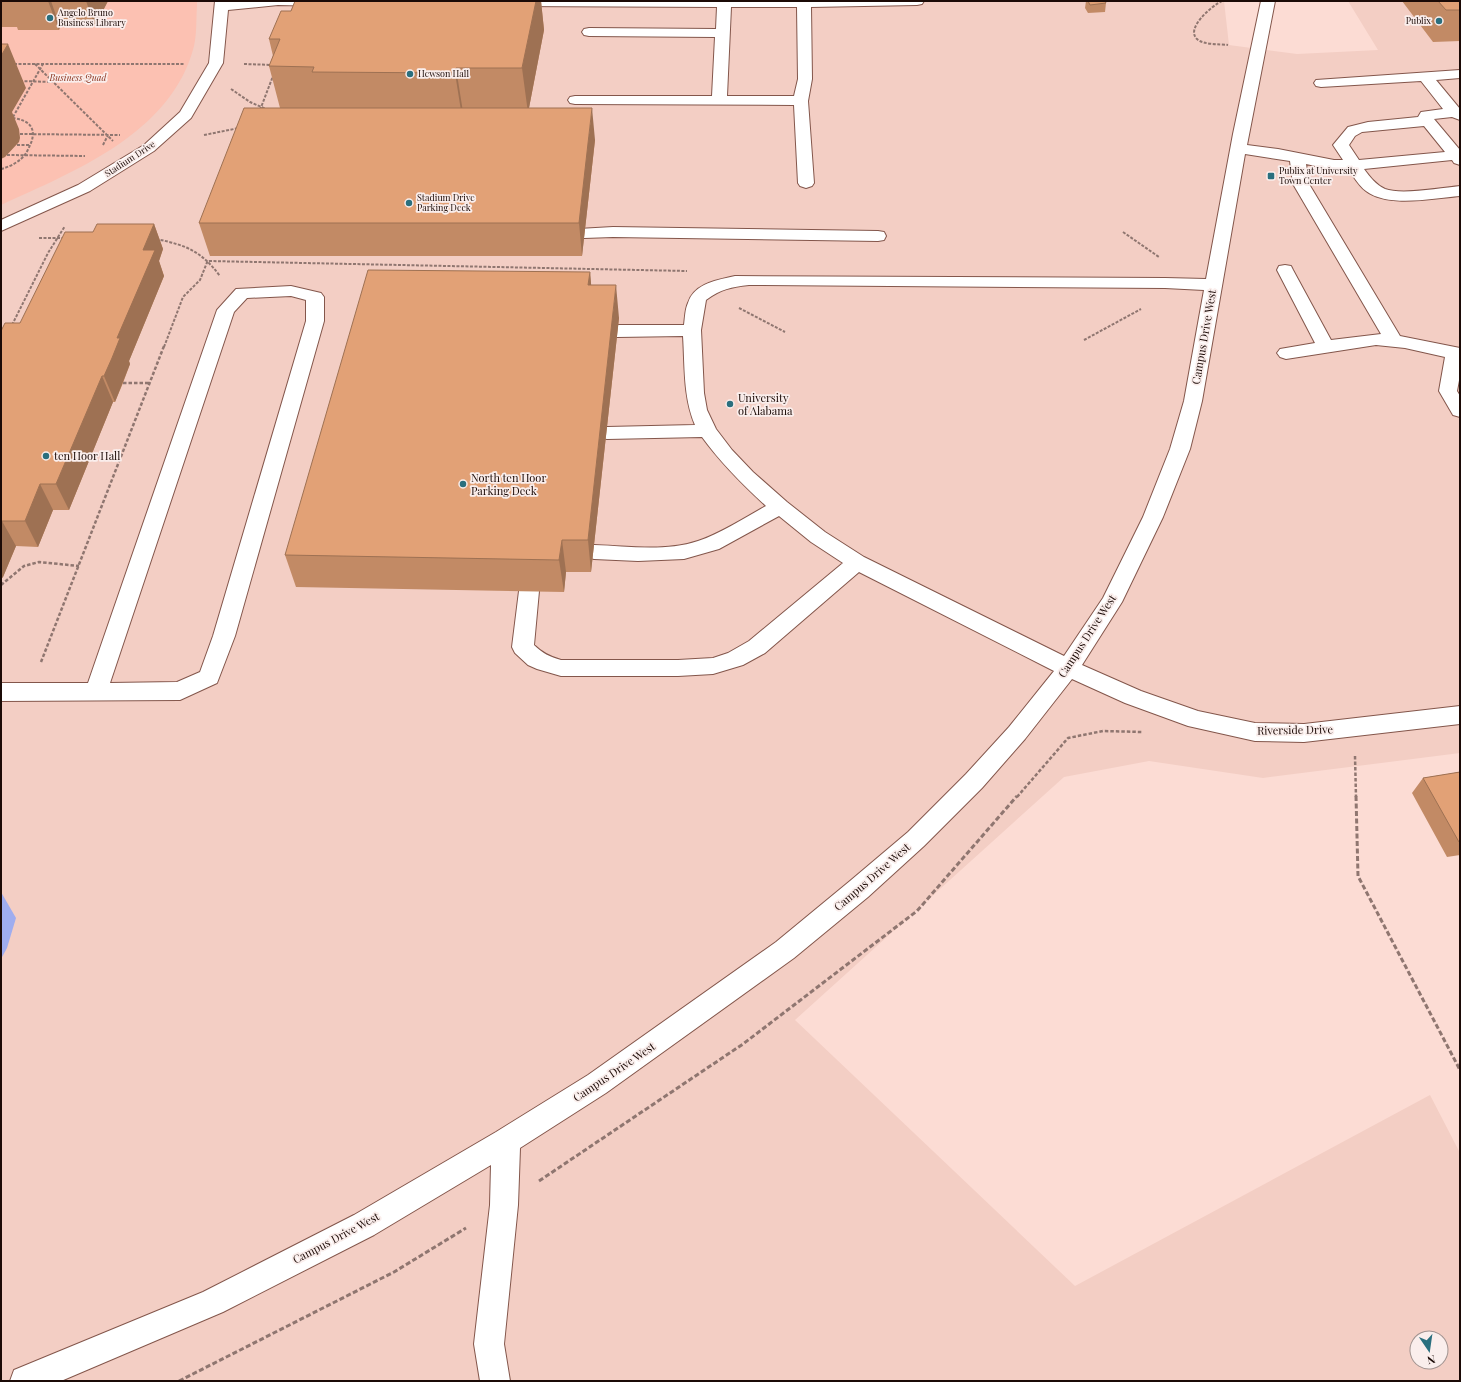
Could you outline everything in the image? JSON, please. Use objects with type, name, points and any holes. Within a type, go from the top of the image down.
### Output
[{"type":"street","points":[[222,4],[278,1],[340,2]]},
{"type":"street","points":[[498,2],[804,3],[917,1]]},
{"type":"street","name":"Campus Drive West","points":[[25,1381],[213,1302],[364,1225],[506,1141],[597,1084],[785,950],[859,889],[916,839],[974,781],[1017,733],[1068,668],[1112,602],[1153,517],[1180,449],[1193,401],[1213,285],[1268,1]]},
{"type":"street","points":[[719,100],[724,3]]},
{"type":"street","points":[[804,3],[805,79],[801,101],[806,183]]},
{"type":"street","name":"Stadium Drive","points":[[1,226],[84,188],[149,148],[186,115],[216,63],[222,4]]},
{"type":"street","points":[[589,32],[722,33]]},
{"type":"street","points":[[1321,83],[1460,74]]},
{"type":"street","points":[[1426,77],[1457,113]]},
{"type":"street","points":[[575,100],[801,101]]},
{"type":"street","points":[[1457,113],[1426,115],[1425,118],[1458,157]]},
{"type":"street","points":[[1427,121],[1365,127],[1353,131],[1346,137],[1341,145],[1372,188],[1380,193],[1392,196],[1460,191]]},
{"type":"street","points":[[1239,149],[1334,165],[1354,165],[1458,157]]},
{"type":"street","points":[[1297,158],[1302,184],[1394,341]]},
{"type":"street","points":[[584,233],[613,232],[878,236]]},
{"type":"street","points":[[1285,270],[1326,347]]},
{"type":"street","name":"Riverside Drive","points":[[1213,285],[1165,283],[734,281],[712,287],[699,297],[696,303],[692,330],[695,393],[698,410],[707,431],[746,477],[780,507],[818,537],[857,562],[1068,668],[1134,698],[1196,720],[1255,732],[1304,733],[1460,715]]},
{"type":"street","points":[[1,692],[96,692],[180,691],[210,677],[224,636],[315,321],[315,297],[291,291],[242,293],[226,310],[96,692]]},
{"type":"street","points":[[617,331],[692,330]]},
{"type":"street","points":[[1286,353],[1376,339],[1394,341],[1458,354],[1448,391],[1460,411]]},
{"type":"street","points":[[607,433],[707,431]]},
{"type":"street","points":[[594,552],[662,553],[690,551],[712,544],[780,507]]},
{"type":"street","points":[[529,591],[523,647],[532,657],[545,664],[561,668],[678,668],[713,666],[735,659],[757,648],[857,562]]},
{"type":"street","points":[[494,1381],[489,1344],[504,1205],[506,1141]]},
{"type":"path","points":[[1222,1],[1218,2],[1201,16],[1195,35],[1200,41],[1228,45]]},
{"type":"path","points":[[8,64],[188,64]]},
{"type":"path","points":[[35,64],[117,145]]},
{"type":"path","points":[[12,118],[43,64]]},
{"type":"path","points":[[240,64],[277,65]]},
{"type":"path","points":[[259,113],[274,72]]},
{"type":"path","points":[[16,81],[54,82]]},
{"type":"path","points":[[230,88],[250,102],[267,110]]},
{"type":"path","points":[[1,169],[17,162],[24,156],[30,146],[33,134],[31,124],[26,120],[9,118]]},
{"type":"path","points":[[198,137],[240,128]]},
{"type":"path","points":[[20,134],[123,135]]},
{"type":"path","points":[[17,145],[30,146]]},
{"type":"path","points":[[7,155],[90,157]]},
{"type":"path","points":[[11,326],[56,238],[69,220]]},
{"type":"path","points":[[1123,232],[1162,260]]},
{"type":"path","points":[[34,237],[67,238]]},
{"type":"path","points":[[153,238],[195,249],[209,261],[238,298]]},
{"type":"path","points":[[209,261],[692,271]]},
{"type":"path","points":[[30,692],[183,297],[200,280],[209,261]]},
{"type":"path","points":[[733,305],[785,332]]},
{"type":"path","points":[[1084,340],[1144,307]]},
{"type":"path","points":[[123,383],[149,383]]},
{"type":"path","points":[[1,585],[24,566],[39,562],[79,566]]},
{"type":"path","points":[[1351,728],[1355,759],[1358,876],[1460,1070]]},
{"type":"path","points":[[179,1381],[394,1272],[504,1205],[743,1044],[917,911],[1068,738],[1103,731],[1149,733]]},
{"type":"path","points":[[1348,759],[1355,759]]},
{"type":"shaded area","name":"University of Alabama","points":[[1,1],[1224,1],[1229,45],[1297,54],[1378,50],[1348,1],[1460,1],[1460,753],[1263,778],[1149,761],[1064,777],[795,1020],[1075,1286],[1430,1095],[1460,1153],[1460,1381],[1,1381]]},
{"type":"green space","name":"Business Quad","points":[[1,1],[197,1],[197,6],[194,46],[182,76],[165,103],[143,126],[89,163],[1,205]]},
{"type":"water","points":[[1,892],[16,918],[7,948],[1,959]]},
{"type":"building","points":[[295,1],[536,1],[522,68],[456,68],[455,73],[312,72],[314,67],[269,66],[280,39],[269,39],[281,11],[291,11]]},
{"type":"building","points":[[1088,1],[1105,1],[1106,3],[1090,5]]},
{"type":"building","points":[[1438,1],[1460,1],[1460,10],[1446,10]]},
{"type":"building","points":[[1,44],[8,44],[1,56]]},
{"type":"building","name":"Stadium Drive Parking Deck","points":[[244,108],[592,108],[579,223],[199,223]]},
{"type":"building","name":"ten Hoor Hall","points":[[97,224],[154,224],[143,250],[155,250],[117,338],[120,338],[112,358],[104,376],[102,376],[56,484],[40,484],[25,521],[2,521],[1,524],[1,331],[5,323],[20,323],[65,232],[93,232]]},
{"type":"building","name":"North ten Hoor Parking Deck","points":[[368,270],[590,272],[588,285],[616,285],[588,540],[562,540],[559,560],[285,555]]},
{"type":"building","points":[[1460,772],[1460,842],[1459,842],[1423,778]]},
{"type":"place","name":"Angelo Bruno Business Library","points":[[50,18]]},
{"type":"place","name":"Publix","points":[[1439,21]]},
{"type":"place","name":"Hewson Hall","points":[[410,74]]},
{"type":"place","name":"Publix at University Town Center","points":[[1271,176]]},
{"type":"place","name":"Stadium Drive Parking Deck","points":[[409,203]]},
{"type":"place","name":"University of Alabama","points":[[730,404]]},
{"type":"place","name":"ten Hoor Hall","points":[[46,456]]},
{"type":"place","name":"North ten Hoor Parking Deck","points":[[463,484]]}]
